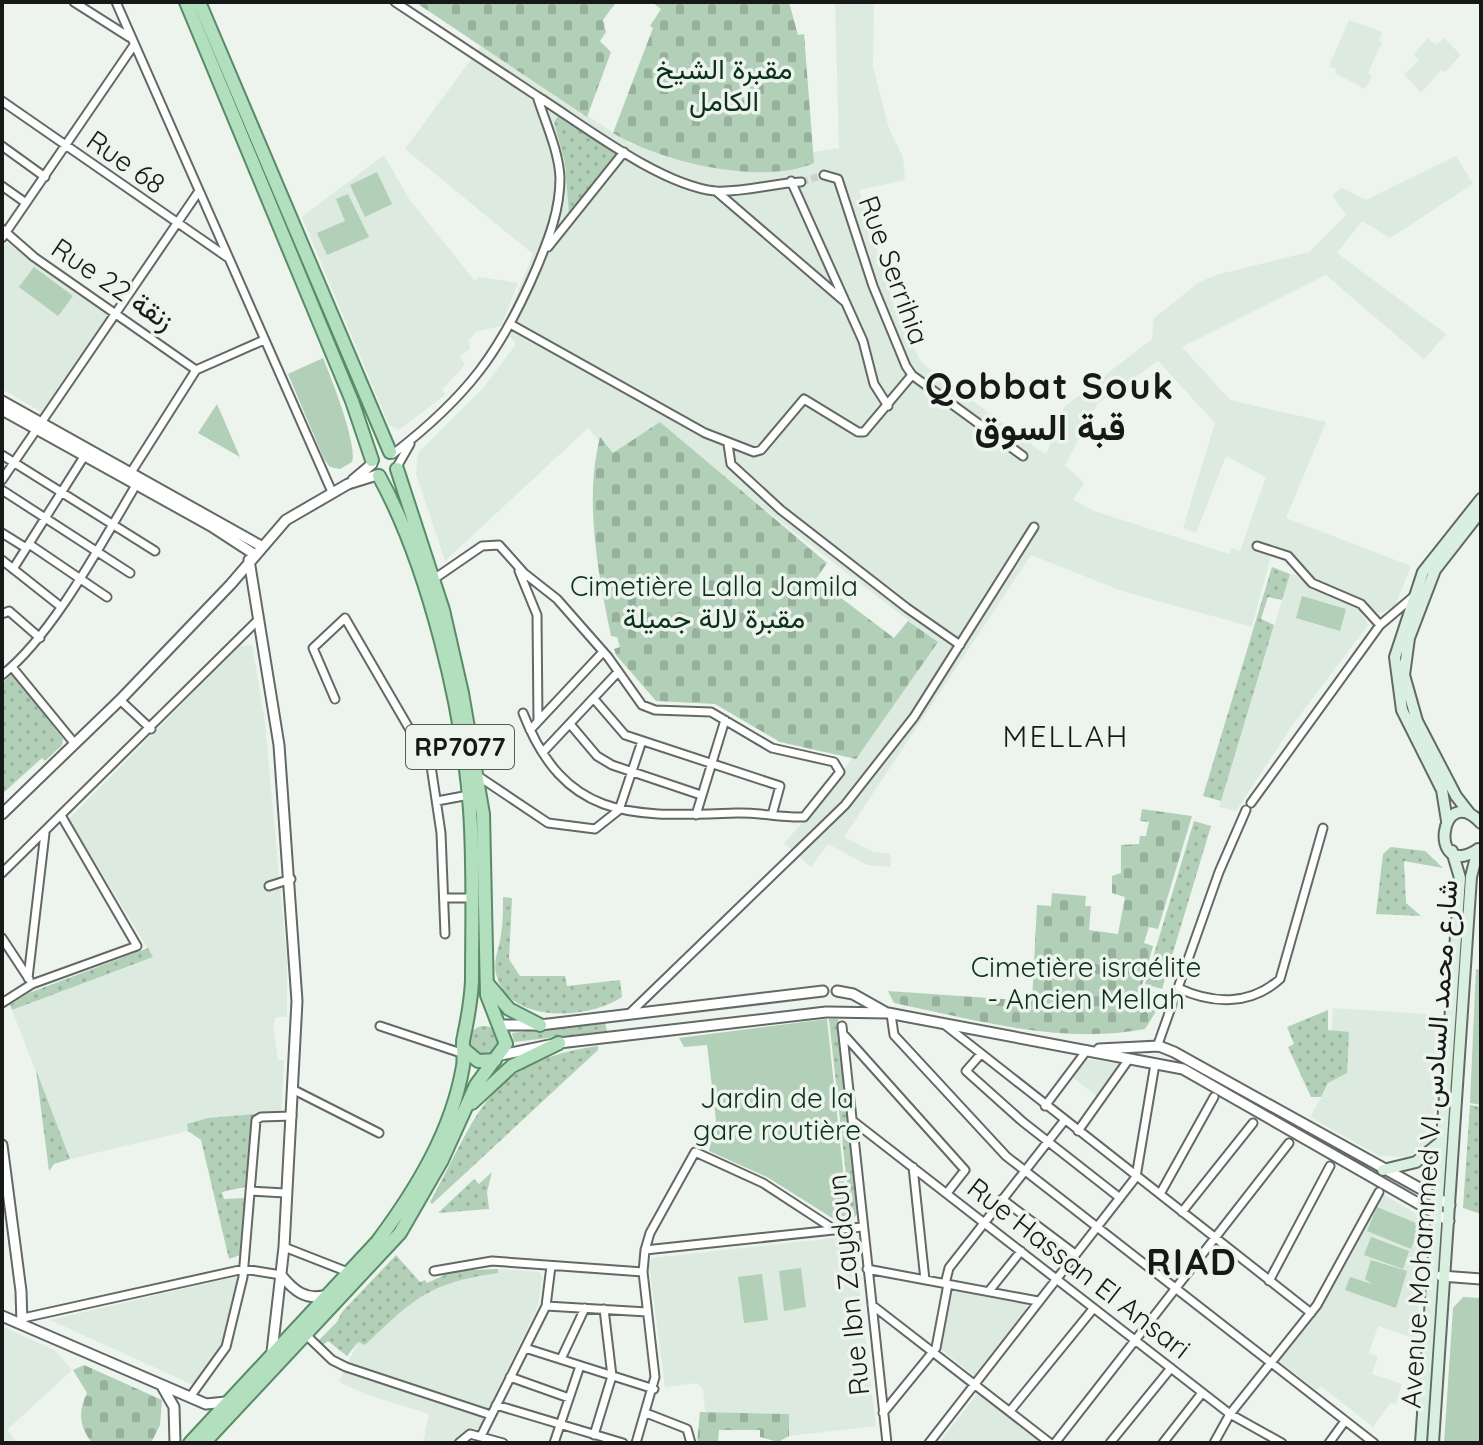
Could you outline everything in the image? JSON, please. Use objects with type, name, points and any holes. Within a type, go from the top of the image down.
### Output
[{"type":"main road","name":"RP7077","points":[[186,2],[352,401],[375,469],[394,505],[438,636],[469,795],[472,898],[471,1009],[465,1050],[460,1080],[432,1156],[397,1215],[190,1443]]},
{"type":"main road","name":"RP7077","points":[[199,2],[394,460],[453,645],[478,776],[486,848],[486,982],[489,1007],[506,1038],[498,1057]]},
{"type":"main road","points":[[377,453],[394,460],[387,477],[375,469],[377,453]]},
{"type":"main road","name":"Avenue Mohammed VI شارع محمد السادس","points":[[1421,1443],[1460,878],[1452,851],[1443,837],[1447,821],[1442,790],[1408,724],[1396,680],[1397,647],[1426,567],[1481,499]]},
{"type":"main road","points":[[1481,511],[1435,570],[1409,638],[1404,668],[1405,687],[1417,721],[1456,796],[1481,823]]},
{"type":"main road","points":[[1447,821],[1458,814],[1470,814]]},
{"type":"main road","points":[[1452,851],[1465,855],[1479,847]]},
{"type":"main road","name":"Avenue Mohammed VI شارع محمد السادس","points":[[1433,1443],[1471,877],[1479,847]]},
{"type":"main road","points":[[486,982],[509,1009],[540,1025]]},
{"type":"main road","points":[[466,1030],[478,1020],[497,1024]]},
{"type":"main road","points":[[462,1115],[512,1066],[559,1043]]},
{"type":"main road","points":[[465,1050],[478,1061],[498,1057]]},
{"type":"main road","points":[[204,1443],[400,1233],[429,1186],[483,1072],[498,1057]]},
{"type":"main road","points":[[1383,1170],[1425,1157],[1443,1139]]},
{"type":"street","points":[[74,2],[132,42]]},
{"type":"street","points":[[116,2],[332,492]]},
{"type":"street","points":[[395,2],[624,152],[673,177],[716,191],[848,304]]},
{"type":"street","points":[[3,233],[66,146],[132,42]]},
{"type":"street","points":[[394,460],[478,375],[512,325],[542,255],[557,213],[560,179],[537,96]]},
{"type":"street","name":"Rue 68","points":[[2,101],[227,257]]},
{"type":"street","points":[[2,146],[45,177]]},
{"type":"street","points":[[542,255],[624,152]]},
{"type":"street","name":"Rue Serrihia","points":[[824,175],[838,179],[892,338],[912,375]]},
{"type":"street","points":[[791,181],[848,304],[863,341],[874,384],[888,406]]},
{"type":"street","points":[[716,191],[801,182]]},
{"type":"street","points":[[2,186],[26,203]]},
{"type":"street","points":[[2,480],[37,424],[199,191]]},
{"type":"street","name":"Rue 22 زنقة","points":[[3,233],[196,370]]},
{"type":"street","points":[[512,325],[728,444],[760,451],[804,399],[861,433],[888,406],[912,375],[1023,456]]},
{"type":"street","points":[[2,675],[40,638],[114,523],[131,479],[196,370],[264,340]]},
{"type":"street","points":[[2,401],[85,455],[131,479]]},
{"type":"street","points":[[2,410],[37,424],[255,553]]},
{"type":"street","points":[[728,444],[731,464],[781,510],[960,645]]},
{"type":"street","points":[[2,455],[155,551]]},
{"type":"street","points":[[13,569],[85,455]]},
{"type":"street","points":[[2,814],[120,700],[286,520],[375,469]]},
{"type":"street","points":[[2,490],[130,573]]},
{"type":"street","points":[[626,1035],[619,1024],[824,827],[914,717],[1034,527]]},
{"type":"street","points":[[2,533],[79,577],[107,597]]},
{"type":"street","points":[[434,579],[487,544],[504,547],[516,565],[537,615],[538,721]]},
{"type":"street","points":[[1257,546],[1288,556],[1312,583],[1361,604],[1380,625]]},
{"type":"street","points":[[255,553],[279,745],[291,879],[297,1001],[284,1247],[272,1353]]},
{"type":"street","points":[[2,560],[60,606]]},
{"type":"street","points":[[516,565],[557,599],[618,672],[635,698],[648,709],[698,710],[725,720],[772,748],[838,765],[839,775],[809,813],[800,817],[656,816],[619,810],[589,797],[559,772],[543,752],[523,713]]},
{"type":"street","points":[[929,1443],[1136,1177],[1157,1065],[1150,1054],[1160,1047],[1215,883],[1248,807],[1380,625],[1414,596]]},
{"type":"street","points":[[2,614],[9,611],[40,638]]},
{"type":"street","points":[[2,873],[261,617]]},
{"type":"street","points":[[335,699],[313,648],[345,618],[431,766],[437,801],[445,934]]},
{"type":"street","points":[[530,730],[602,653]]},
{"type":"street","points":[[12,667],[75,744]]},
{"type":"street","points":[[543,752],[618,672]]},
{"type":"street","points":[[594,699],[625,735],[780,786],[772,815]]},
{"type":"street","points":[[120,700],[151,729]]},
{"type":"street","points":[[696,815],[725,720]]},
{"type":"street","points":[[570,724],[597,756],[631,773],[701,795]]},
{"type":"street","points":[[478,776],[555,826],[595,829],[619,810],[642,741]]},
{"type":"street","points":[[437,801],[469,795]]},
{"type":"street","points":[[809,813],[824,827]]},
{"type":"street","points":[[2,1003],[30,981],[137,946],[62,817]]},
{"type":"street","points":[[1178,988],[1212,1000],[1240,1000],[1262,992],[1280,979],[1323,828]]},
{"type":"street","points":[[30,981],[45,833]]},
{"type":"street","points":[[269,886],[291,879]]},
{"type":"street","points":[[444,898],[472,898]]},
{"type":"street","points":[[2,938],[30,981]]},
{"type":"street","points":[[497,1024],[540,1025],[823,991]]},
{"type":"street","points":[[837,991],[853,994],[889,1014],[894,1035],[978,1130],[1024,1171],[1374,1443]]},
{"type":"street","points":[[846,1011],[857,1004],[853,994]]},
{"type":"street","points":[[498,1057],[559,1043],[827,1012],[889,1014],[1191,1072],[1449,1221]]},
{"type":"street","points":[[629,1014],[642,1021],[639,1033]]},
{"type":"street","points":[[944,1024],[1311,1313]]},
{"type":"street","points":[[380,1026],[458,1052],[465,1050]]},
{"type":"street","name":"Rue Ibn Zaydoun","points":[[887,1443],[843,1030],[965,1170],[947,1193]]},
{"type":"street","points":[[1157,1065],[1168,1057],[1160,1047]]},
{"type":"street","points":[[1087,1050],[1160,1047],[1193,1061],[1450,1205]]},
{"type":"street","points":[[1045,1106],[1087,1050]]},
{"type":"street","points":[[980,1055],[966,1071],[1047,1142],[1120,1198]]},
{"type":"street","points":[[1078,1131],[1129,1059]]},
{"type":"street","points":[[294,1090],[379,1133]]},
{"type":"street","points":[[1160,1194],[1214,1097]]},
{"type":"street","points":[[190,1397],[226,1347],[244,1269],[256,1120],[261,1117],[292,1116]]},
{"type":"street","name":"Rue Hassan El Ansari","points":[[853,1121],[1202,1393],[1230,1414],[1278,1442]]},
{"type":"street","points":[[883,1413],[933,1351],[949,1268],[1064,1121]]},
{"type":"street","points":[[1182,1212],[1253,1123]]},
{"type":"street","points":[[871,1304],[1053,1443],[1289,1143]]},
{"type":"street","points":[[2,1145],[6,1219],[22,1321]]},
{"type":"street","points":[[636,1443],[654,1389],[643,1272],[645,1250],[650,1233],[695,1152],[763,1183],[835,1230]]},
{"type":"street","points":[[1269,1281],[1330,1166]]},
{"type":"street","points":[[913,1167],[925,1280]]},
{"type":"street","points":[[250,1191],[285,1193]]},
{"type":"street","points":[[1214,1443],[1230,1414],[1311,1313],[1379,1192]]},
{"type":"street","points":[[1002,1199],[1075,1254]]},
{"type":"street","points":[[645,1250],[862,1227]]},
{"type":"street","points":[[284,1247],[348,1272]]},
{"type":"street","points":[[989,1291],[1021,1251]]},
{"type":"street","points":[[434,1271],[478,1261],[643,1272]]},
{"type":"street","points":[[481,1436],[546,1306],[551,1266]]},
{"type":"street","points":[[22,1321],[244,1269],[281,1275],[303,1295],[327,1295]]},
{"type":"street","points":[[867,1269],[1038,1301]]},
{"type":"street","points":[[1434,1275],[1481,1279]]},
{"type":"street","points":[[546,1306],[647,1312]]},
{"type":"street","points":[[561,1359],[585,1308]]},
{"type":"street","points":[[594,1435],[612,1376],[604,1309]]},
{"type":"street","points":[[1010,1411],[1093,1309]]},
{"type":"street","points":[[2,1316],[22,1321],[211,1406],[226,1402]]},
{"type":"street","points":[[305,1334],[332,1360],[346,1367],[491,1415]]},
{"type":"street","points":[[525,1348],[654,1389]]},
{"type":"street","points":[[554,1443],[580,1366]]},
{"type":"street","points":[[1110,1443],[1171,1368]]},
{"type":"street","points":[[510,1377],[569,1398]]},
{"type":"street","points":[[162,1386],[174,1407],[175,1443]]},
{"type":"street","points":[[1163,1443],[1202,1393]]},
{"type":"street","points":[[496,1405],[623,1443]]},
{"type":"street","points":[[646,1413],[687,1429],[691,1443]]},
{"type":"street","points":[[1329,1443],[1345,1421]]},
{"type":"street","points":[[459,1443],[470,1434],[503,1443]]},
{"type":"shaded area","points":[[835,2],[874,2],[873,67],[889,129],[903,157],[905,180],[859,190],[899,321],[922,363],[1046,455],[1064,407],[1152,339],[1154,318],[1198,283],[1216,275],[1309,252],[1346,215],[1332,195],[1342,188],[1366,200],[1456,156],[1473,184],[1390,238],[1362,221],[1337,253],[1446,334],[1424,359],[1326,275],[1182,347],[1230,400],[1326,422],[1286,518],[1411,566],[1395,606],[1381,613],[1360,609],[1368,625],[1294,723],[1236,811],[1219,807],[1290,574],[1298,575],[1288,562],[1271,555],[1252,627],[1122,591],[1031,555],[844,837],[871,851],[890,854],[891,867],[867,865],[828,844],[811,867],[784,843],[816,808],[936,642],[661,429],[614,458],[588,428],[445,561],[416,474],[418,453],[484,387],[516,344],[503,328],[533,254],[405,149],[481,46],[631,144],[813,152],[839,148]],"holes":[[[1158,361],[1215,423],[1183,528],[1196,533],[1226,456],[1266,477],[1240,551],[1232,548],[1229,554],[1094,511],[1073,500],[1084,483],[1065,465],[1097,404]]]},
{"type":"shaded area","points":[[1349,20],[1382,32],[1379,40],[1382,42],[1368,73],[1372,76],[1365,89],[1335,73],[1336,69],[1329,66]]},
{"type":"shaded area","points":[[1427,38],[1436,45],[1444,38],[1461,55],[1445,72],[1441,70],[1421,93],[1404,74],[1419,60],[1414,55]]},
{"type":"shaded area","points":[[384,155],[409,199],[475,281],[479,277],[518,283],[501,326],[476,332],[468,341],[471,348],[460,357],[465,365],[442,390],[446,394],[399,430],[389,425],[302,217]]},
{"type":"shaded area","points":[[7,242],[109,313],[41,412],[2,389],[2,249]]},
{"type":"shaded area","points":[[252,645],[265,723],[287,962],[287,1017],[276,1017],[273,1025],[278,1060],[284,1060],[281,1114],[208,1118],[187,1124],[188,1131],[70,1159],[12,1010],[153,957],[69,819],[239,646]]},
{"type":"shaded area","points":[[1333,1008],[1442,1015],[1431,1145],[1406,1157],[1379,1156],[1310,1117],[1329,1083]]},
{"type":"shaded area","points":[[1084,1058],[1118,1064],[1120,1068],[1098,1097],[1071,1076]]},
{"type":"shaded area","points":[[1383,1194],[1417,1214],[1424,1226],[1416,1339],[1378,1326],[1369,1353],[1378,1356],[1372,1374],[1402,1384],[1396,1404],[1390,1403],[1373,1427],[1321,1386],[1317,1390],[1279,1361],[1320,1308]]},
{"type":"shaded area","points":[[853,1236],[876,1426],[789,1436],[789,1414],[705,1412],[703,1389],[697,1383],[665,1387],[649,1264],[652,1258]]},
{"type":"shaded area","points":[[498,1269],[539,1272],[542,1277],[538,1306],[479,1428],[453,1443],[423,1443],[429,1414],[368,1395],[339,1382],[358,1342],[421,1294],[455,1279],[498,1273]]},
{"type":"shaded area","points":[[239,1276],[222,1344],[193,1385],[50,1320]]},
{"type":"shaded area","points":[[951,1291],[1026,1304],[1026,1309],[974,1376],[941,1349]]},
{"type":"shaded area","points":[[2,1326],[56,1351],[72,1370],[7,1430],[17,1443],[2,1443]]},
{"type":"shaded area","points":[[978,1393],[1043,1443],[939,1443]]},
{"type":"green space","name":"مقبرة الشيخ الكامل","points":[[415,2],[616,2],[603,20],[606,32],[600,41],[611,52],[587,117]]},
{"type":"green space","name":"مقبرة الشيخ الكامل","points":[[652,2],[789,2],[798,35],[804,34],[814,163],[792,170],[767,172],[712,168],[657,153],[613,133],[653,28],[650,26],[661,9]]},
{"type":"green space","points":[[558,116],[563,116],[617,153],[569,214],[565,163],[554,122]]},
{"type":"green space","points":[[377,172],[392,204],[365,217],[350,185]]},
{"type":"green space","points":[[348,194],[369,237],[327,255],[317,233],[345,221],[336,199]]},
{"type":"green space","points":[[34,267],[73,296],[58,316],[19,287]]},
{"type":"green space","points":[[323,358],[343,411],[353,454],[352,462],[340,469],[330,467],[324,459],[288,374]]},
{"type":"green space","points":[[217,404],[240,457],[198,433]]},
{"type":"green space","name":"Cimetière Lalla Jamila مقبرة لالة جميلة","points":[[660,422],[827,563],[816,579],[894,638],[908,621],[938,642],[856,759],[780,742],[715,704],[656,701],[616,655],[614,649],[620,647],[617,637],[611,636],[595,537],[595,462],[600,437],[613,453]]},
{"type":"green space","points":[[1272,567],[1290,574],[1282,600],[1268,597],[1261,619],[1274,625],[1221,801],[1203,796]]},
{"type":"green space","points":[[1302,596],[1346,609],[1340,631],[1296,618]]},
{"type":"green space","points":[[12,674],[63,739],[62,745],[45,761],[42,758],[2,794],[2,683]]},
{"type":"green space","name":"Cimetière israélite - Ancien Mellah","points":[[1142,809],[1192,816],[1158,929],[1149,927],[1144,943],[1153,946],[1141,989],[1159,993],[1155,1013],[1145,1029],[1114,1033],[1051,1032],[988,1023],[894,1003],[888,991],[1032,1001],[1037,905],[1051,906],[1052,893],[1086,896],[1085,906],[1091,906],[1089,930],[1118,934],[1125,897],[1112,893],[1112,876],[1121,873],[1121,845],[1139,844],[1140,836],[1146,836],[1149,822],[1140,821]]},
{"type":"green space","points":[[1194,821],[1211,826],[1162,989],[1145,984]]},
{"type":"green space","points":[[1391,847],[1425,851],[1443,868],[1404,861],[1406,903],[1421,916],[1376,914],[1383,854]]},
{"type":"green space","points":[[503,897],[512,898],[509,959],[520,976],[565,976],[567,986],[620,980],[622,997],[591,1010],[553,1013],[534,1010],[505,993],[496,971]]},
{"type":"green space","points":[[148,948],[153,957],[12,1010],[10,1005],[29,993]]},
{"type":"green space","points":[[1476,969],[1481,970],[1481,1105],[1470,1103]]},
{"type":"green space","points":[[1328,1010],[1328,1030],[1349,1032],[1347,1073],[1328,1083],[1321,1097],[1311,1097],[1288,1047],[1294,1044],[1287,1027]]},
{"type":"green space","name":"Jardin de la gare routière","points":[[827,1019],[848,1217],[837,1221],[767,1177],[709,1151],[716,1120],[707,1045],[684,1047],[679,1038]]},
{"type":"green space","points":[[829,1019],[838,1019],[859,1212],[851,1221]]},
{"type":"green space","points":[[605,1022],[607,1031],[514,1042],[512,1033]]},
{"type":"green space","points":[[484,1026],[495,1030],[499,1041],[495,1052],[484,1056],[473,1052],[469,1041],[473,1030]]},
{"type":"green space","points":[[598,1046],[598,1050],[432,1204],[430,1202],[475,1118],[508,1079],[531,1065],[560,1054]]},
{"type":"green space","points":[[36,1070],[70,1159],[54,1164],[49,1171]]},
{"type":"green space","points":[[1470,1105],[1481,1107],[1481,1214],[1463,1208]]},
{"type":"green space","points":[[257,1114],[251,1120],[245,1187],[222,1192],[224,1199],[245,1198],[240,1255],[229,1259],[201,1140],[188,1131],[187,1124],[208,1118]]},
{"type":"green space","points":[[492,1172],[487,1192],[489,1209],[438,1213],[474,1179],[479,1184]]},
{"type":"green space","points":[[1377,1207],[1421,1225],[1411,1249],[1367,1231]]},
{"type":"green space","points":[[1371,1237],[1409,1251],[1403,1269],[1364,1255]]},
{"type":"green space","points":[[396,1255],[420,1282],[425,1280],[427,1283],[453,1271],[498,1269],[498,1273],[455,1282],[424,1295],[365,1345],[358,1342],[347,1356],[328,1341],[323,1345],[318,1341],[337,1322],[342,1312]]},
{"type":"green space","points":[[1371,1260],[1407,1271],[1396,1308],[1345,1290],[1350,1277],[1372,1284],[1365,1279]]},
{"type":"green space","points":[[801,1268],[806,1307],[784,1311],[779,1271]]},
{"type":"green space","points":[[762,1274],[768,1320],[744,1323],[738,1277]]},
{"type":"green space","points":[[1463,1297],[1481,1298],[1481,1443],[1444,1443],[1453,1308]]},
{"type":"green space","points":[[84,1365],[162,1400],[160,1425],[151,1443],[92,1443],[84,1431],[81,1418],[87,1393],[73,1370]]},
{"type":"green space","points":[[700,1412],[789,1414],[789,1436],[778,1442],[760,1437],[760,1430],[719,1430],[718,1443],[697,1443]]},
{"type":"tunnel","points":[[801,182],[824,175]]},
{"type":"district","name":"Qobbat Souk قبة السوق","points":[[1050,406]]},
{"type":"district","name":"MELLAH","points":[[1066,737]]},
{"type":"district","name":"RIAD","points":[[1192,1262]]}]
